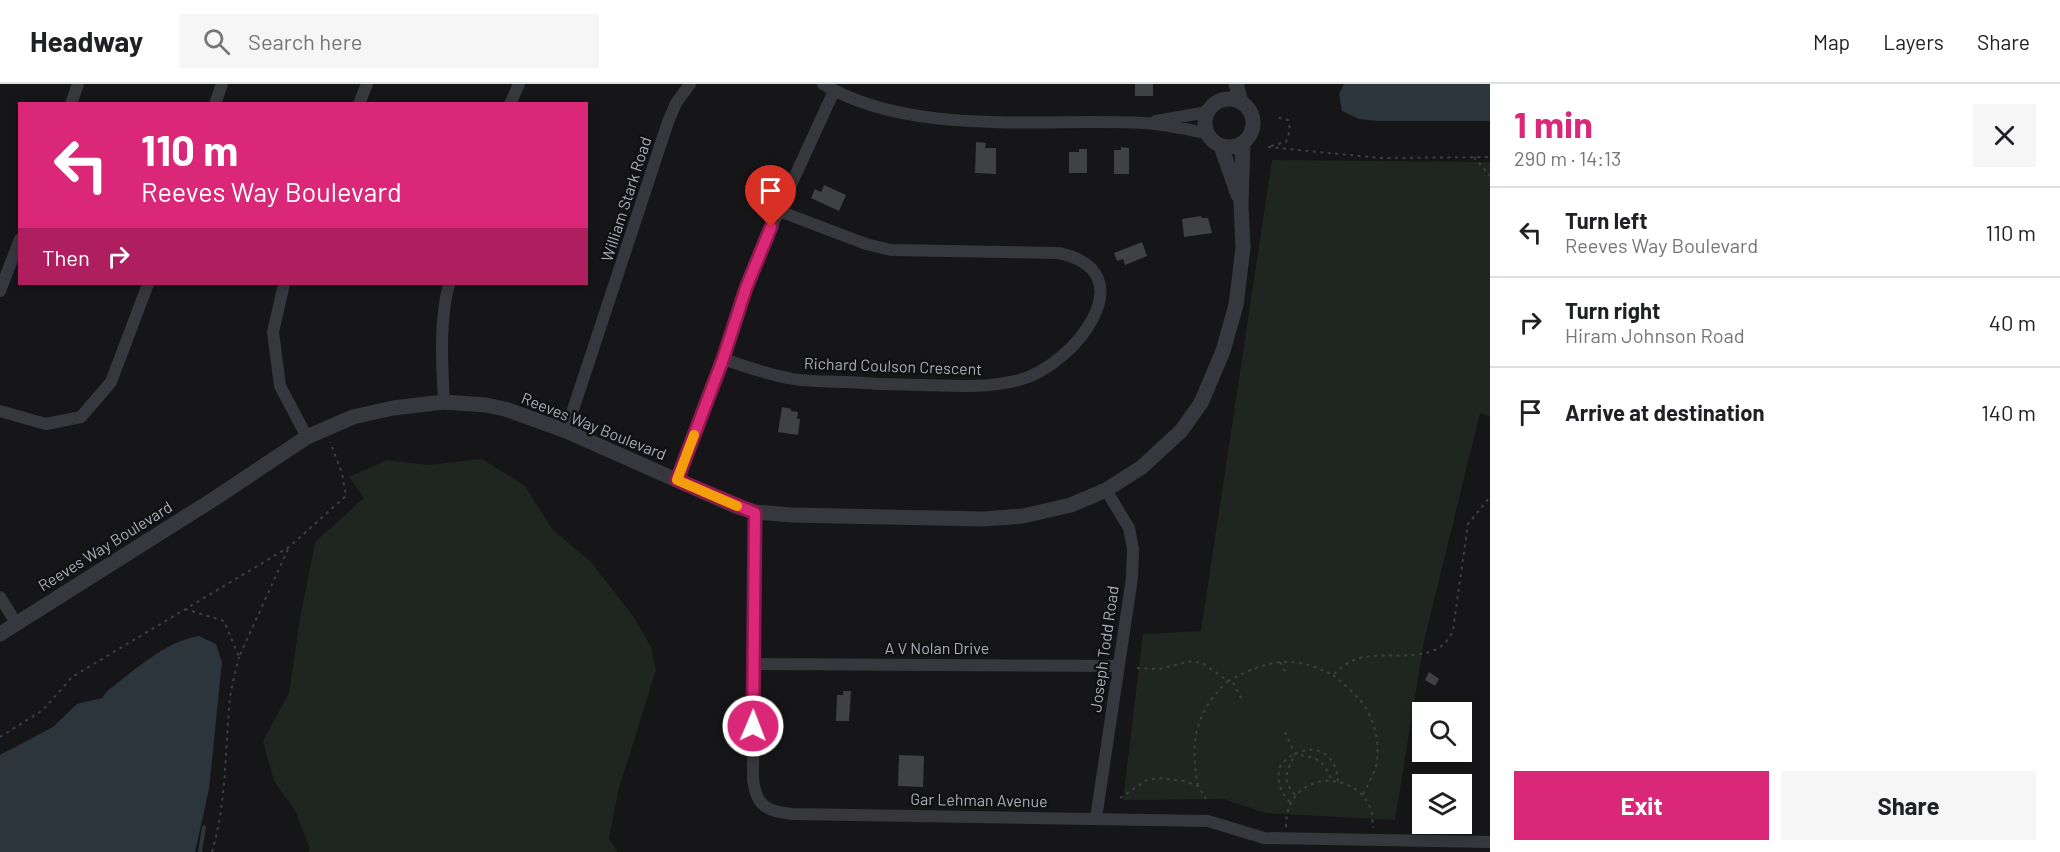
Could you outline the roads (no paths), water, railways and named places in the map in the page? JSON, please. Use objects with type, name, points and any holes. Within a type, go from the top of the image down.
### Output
[{"type":"street","points":[[72,102],[78,84]]},
{"type":"street","points":[[216,102],[222,84]]},
{"type":"street","points":[[360,102],[367,84]]},
{"type":"street","points":[[511,102],[519,84]]},
{"type":"street","name":"William Stark Road","points":[[566,431],[668,122],[676,103],[690,84]]},
{"type":"street","points":[[1221,100],[1222,84]]},
{"type":"street","points":[[1236,84],[1241,102]]},
{"type":"street","points":[[677,480],[723,359],[749,279],[779,211],[828,87],[878,107],[927,116],[1010,124],[1146,123],[1207,112]]},
{"type":"street","points":[[1221,100],[1241,102],[1247,107],[1253,122],[1252,130],[1243,143],[1228,147],[1221,146],[1206,133],[1204,126],[1207,112],[1221,100]]},
{"type":"street","points":[[1146,123],[1206,133]]},
{"type":"street","name":"Reeves Way Boulevard","points":[[0,634],[217,497],[306,437],[353,417],[393,408],[444,402],[506,409],[566,431],[755,513],[994,518],[1023,516],[1071,505],[1106,490],[1150,460],[1181,431],[1201,403],[1223,351],[1236,305],[1243,248],[1241,204],[1243,143]]},
{"type":"street","name":"Reeves Way Boulevard","points":[[1221,146],[1241,204]]},
{"type":"street","name":"Richard Coulson Crescent","points":[[723,359],[789,379],[865,384],[983,387],[1022,380],[1052,365],[1071,350],[1090,325],[1099,302],[1101,287],[1096,272],[1074,256],[1058,253],[891,250],[866,244],[779,211]]},
{"type":"street","points":[[0,291],[18,244]]},
{"type":"street","points":[[0,411],[46,424],[81,417],[111,382],[148,285]]},
{"type":"street","points":[[284,285],[273,332],[280,386],[306,437]]},
{"type":"street","points":[[444,402],[441,358],[449,285]]},
{"type":"street","name":"Joseph Todd Road","points":[[1096,818],[1132,578],[1133,549],[1129,528],[1106,490]]},
{"type":"street","name":"Gar Lehman Avenue","points":[[755,513],[753,779],[757,798],[768,809],[793,813],[1208,821],[1264,838],[1490,842]]},
{"type":"street","points":[[0,597],[16,623]]},
{"type":"street","name":"A V Nolan Drive","points":[[754,664],[1119,666]]},
{"type":"waterway","points":[[200,852],[204,827]]}]
